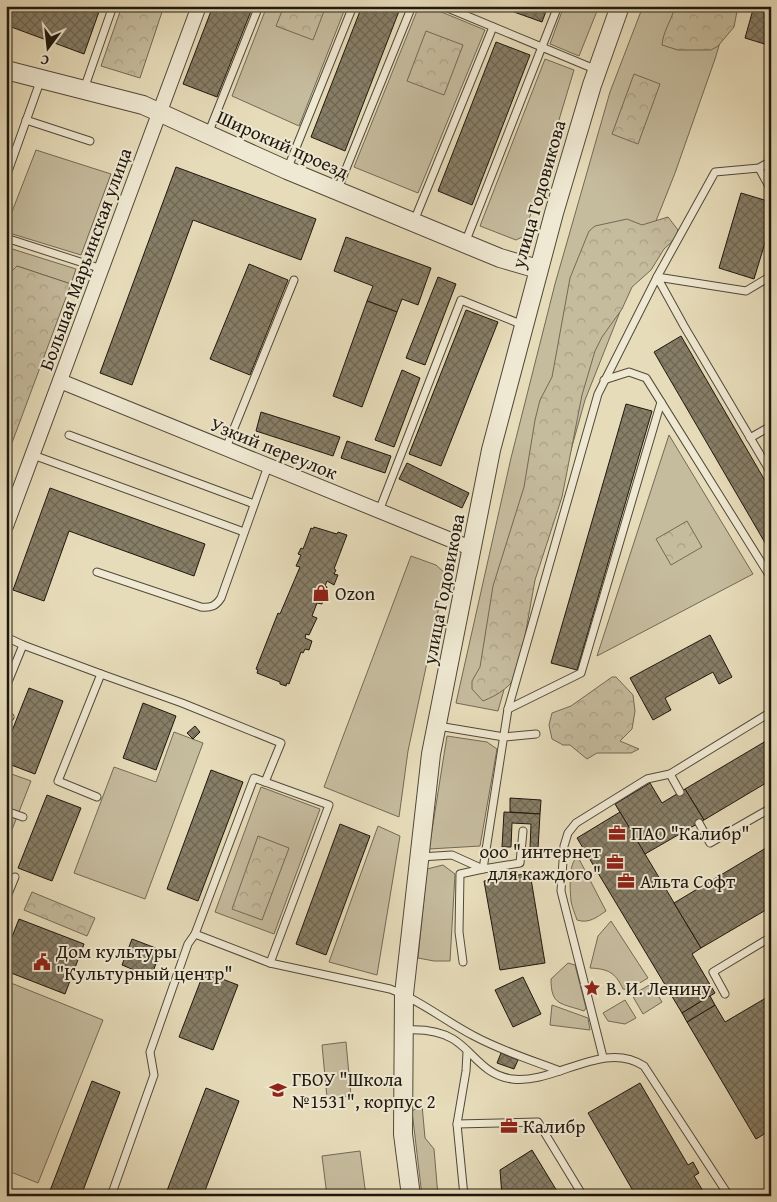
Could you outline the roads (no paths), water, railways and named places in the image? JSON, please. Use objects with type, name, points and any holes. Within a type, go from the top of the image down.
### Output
[{"type":"street","name":"Большая Марьинская улица","points":[[6,524],[200,6]]},
{"type":"street","name":"улица Годовикова","points":[[411,1196],[403,1134],[404,994],[431,754],[492,450],[538,269],[597,70],[620,6]]},
{"type":"street","name":"Широкий проезд","points":[[6,70],[143,105],[337,191],[500,258],[538,269]]},
{"type":"street","name":"Узкий переулок","points":[[60,381],[473,549]]},
{"type":"lane","points":[[84,89],[113,6]]},
{"type":"lane","points":[[208,134],[259,6]]},
{"type":"lane","points":[[287,170],[353,6]]},
{"type":"lane","points":[[337,191],[412,6]]},
{"type":"lane","points":[[443,6],[597,70]]},
{"type":"lane","points":[[465,244],[558,6]]},
{"type":"lane","points":[[413,222],[493,27]]},
{"type":"lane","points":[[6,177],[41,79]]},
{"type":"lane","points":[[26,120],[90,141]]},
{"type":"lane","points":[[483,869],[508,709],[598,394],[657,277],[715,172],[758,168],[771,161]]},
{"type":"lane","points":[[758,168],[771,190]]},
{"type":"lane","points":[[6,238],[102,268]]},
{"type":"lane","points":[[657,277],[746,291],[771,276]]},
{"type":"lane","points":[[657,277],[771,473]]},
{"type":"lane","points":[[226,448],[294,280]]},
{"type":"lane","points":[[379,511],[461,300],[524,325]]},
{"type":"lane","points":[[604,380],[629,372],[646,378],[771,578]]},
{"type":"lane","points":[[508,709],[581,673],[661,402]]},
{"type":"lane","points":[[750,438],[771,426]]},
{"type":"lane","points":[[69,435],[254,504]]},
{"type":"lane","points":[[33,454],[244,532]]},
{"type":"lane","points":[[97,572],[201,607],[208,608],[216,605],[221,598],[268,466]]},
{"type":"lane","points":[[6,637],[281,742],[265,782]]},
{"type":"lane","points":[[6,687],[23,645]]},
{"type":"lane","points":[[97,796],[58,781],[101,674]]},
{"type":"lane","points":[[603,1057],[561,891],[564,846],[568,833],[576,823],[647,779],[670,774],[771,712]]},
{"type":"lane","points":[[437,726],[504,737],[536,734]]},
{"type":"lane","points":[[670,774],[680,792]]},
{"type":"lane","points":[[111,1196],[154,1075],[150,1052],[188,944],[196,934],[254,778],[328,805],[270,963]]},
{"type":"lane","points":[[698,823],[710,843],[771,808]]},
{"type":"lane","points":[[6,811],[23,817]]},
{"type":"lane","points":[[463,962],[459,932],[460,874],[520,863],[523,831]]},
{"type":"lane","points":[[420,857],[452,855],[483,869]]},
{"type":"lane","points":[[6,900],[15,877]]},
{"type":"lane","points":[[196,934],[270,963],[390,989],[404,994],[473,1036],[501,1049],[560,1071]]},
{"type":"lane","points":[[726,994],[713,972],[771,937]]},
{"type":"lane","points":[[404,1030],[418,1029],[438,1032],[454,1040],[489,1072],[512,1079],[536,1079],[603,1057],[637,1062],[644,1066],[729,1196]]},
{"type":"lane","points":[[464,1196],[457,1124],[466,1071],[467,1052]]},
{"type":"lane","points":[[457,1124],[538,1122],[583,1196]]},
{"type":"place","name":"Ozon","points":[[321,593]]},
{"type":"place","name":"ПАО \"Калибр\"","points":[[617,833]]},
{"type":"place","name":"ооо \"интернет для каждого\"","points":[[615,862]]},
{"type":"place","name":"Альта Софт","points":[[626,881]]},
{"type":"place","name":"Дом культуры \"Культурный центр\"","points":[[42,962]]},
{"type":"place","name":"В. И. Ленину","points":[[592,988]]},
{"type":"place","name":"ГБОУ \"Школа №1531\", корпус 2","points":[[278,1090]]},
{"type":"place","name":"Калибр","points":[[509,1126]]}]
